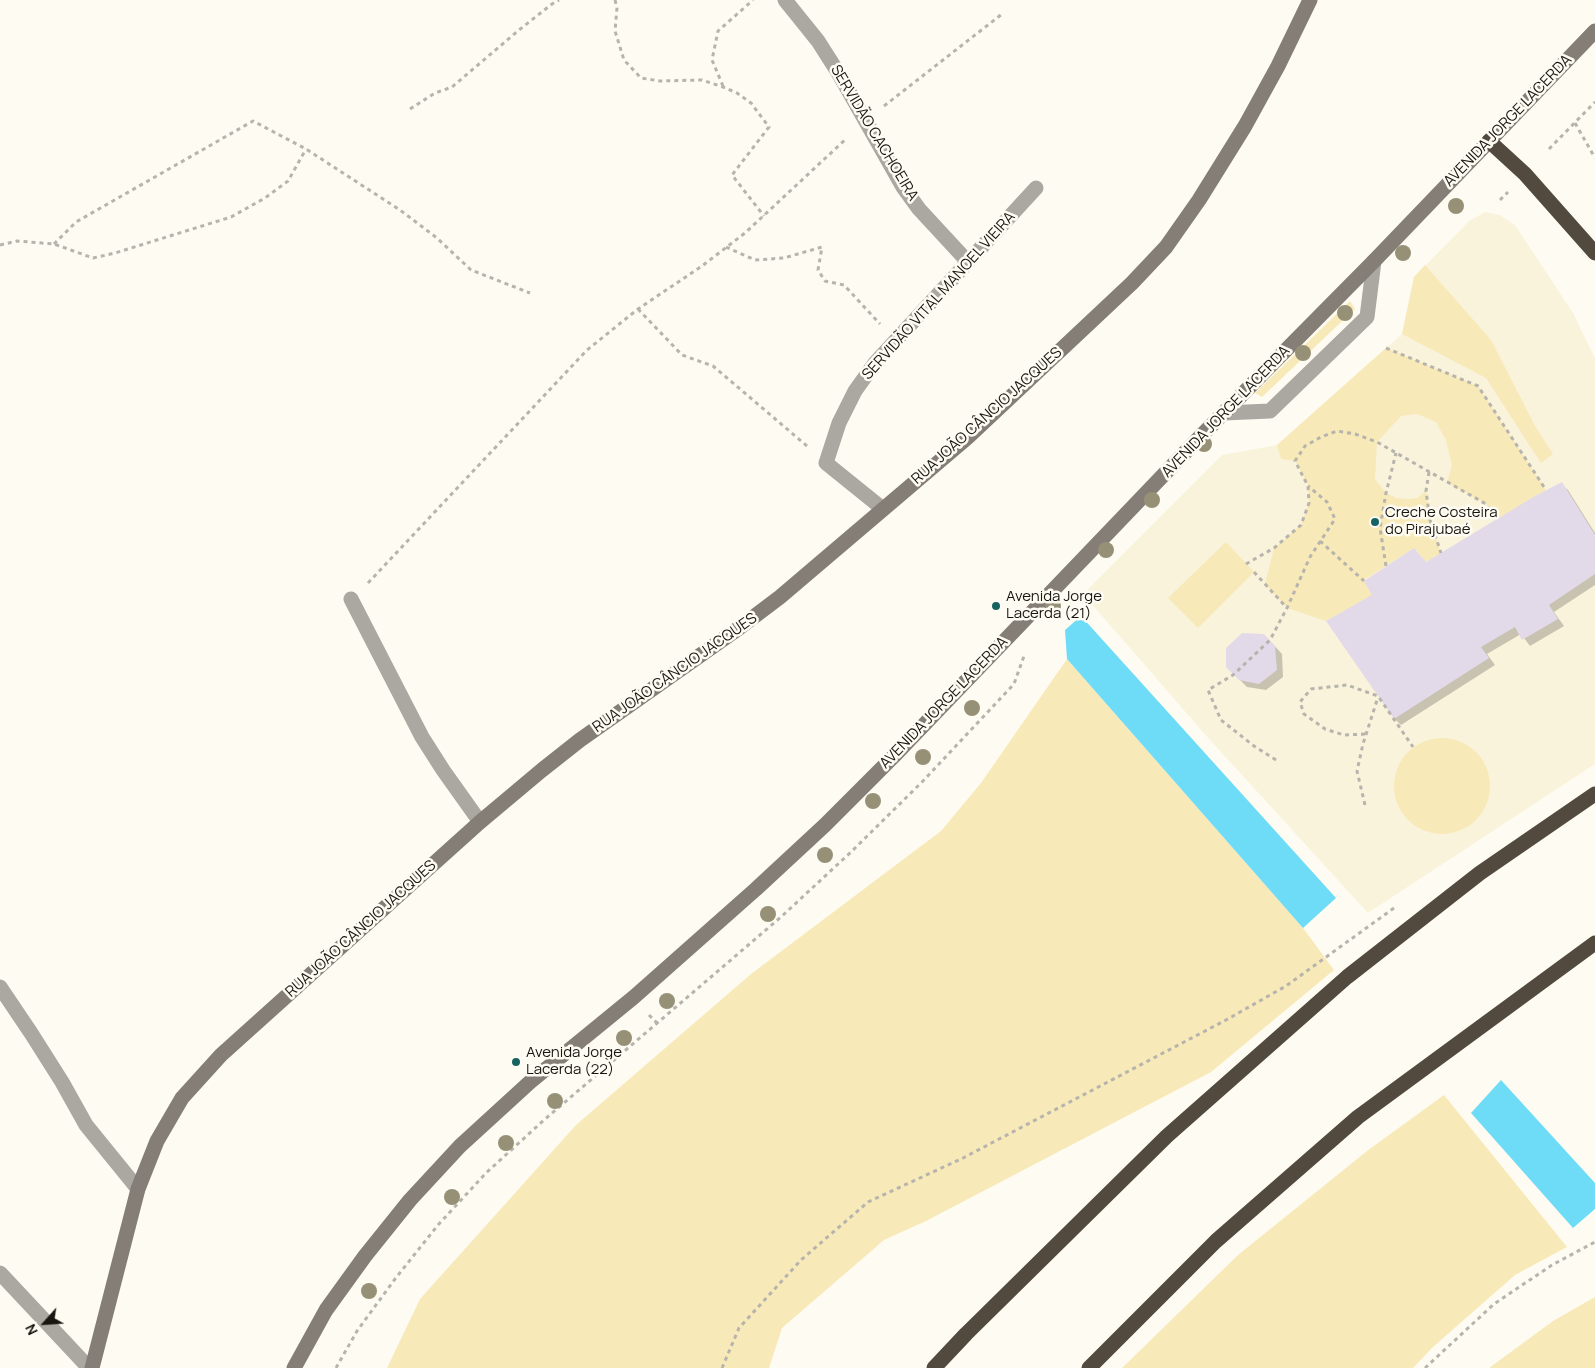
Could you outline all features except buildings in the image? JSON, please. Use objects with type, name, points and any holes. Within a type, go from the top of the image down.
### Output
[{"type":"highway","points":[[1489,141],[1525,174],[1595,253]]},
{"type":"highway","points":[[934,1368],[973,1327],[1167,1136],[1347,977],[1480,873],[1595,794]]},
{"type":"highway","points":[[1089,1368],[1216,1241],[1358,1117],[1595,943]]},
{"type":"street","name":"SERVIDÃO CACHOEIRA","points":[[785,0],[818,41],[839,74],[903,187],[919,209],[968,262]]},
{"type":"street","name":"RUA JOÃO CÂNCIO JACQUES","points":[[90,1368],[138,1189],[157,1141],[182,1098],[221,1055],[480,822],[580,740],[780,597],[968,437],[1132,283],[1166,247],[1199,200],[1245,126],[1278,66],[1310,0]]},
{"type":"street","name":"AVENIDA JORGE LACERDA","points":[[294,1368],[326,1310],[365,1256],[410,1200],[460,1146],[525,1087],[634,997],[826,825],[1595,31]]},
{"type":"street","name":"SERVIDÃO VITAL MANOEL VIEIRA","points":[[826,463],[839,422],[855,391],[875,363],[1036,188]]},
{"type":"street","points":[[1224,413],[1270,411],[1367,317],[1374,261]]},
{"type":"street","points":[[826,463],[883,509]]},
{"type":"street","points":[[351,598],[422,737],[480,822]]},
{"type":"street","points":[[0,988],[62,1082],[86,1125],[138,1189]]},
{"type":"street","points":[[0,1273],[90,1368]]},
{"type":"path","points":[[410,109],[435,93],[452,87],[519,30],[559,0]]},
{"type":"path","points":[[615,0],[615,31],[624,60],[641,78],[660,81],[702,80],[723,87],[737,93],[751,103],[769,127],[732,175],[764,216]]},
{"type":"path","points":[[723,87],[712,60],[718,31],[753,0]]},
{"type":"path","points":[[351,598],[375,575],[587,350],[638,309],[702,266],[745,233],[865,121],[1002,14]]},
{"type":"path","points":[[1549,149],[1595,102]]},
{"type":"path","points":[[54,244],[76,222],[253,121],[306,149],[400,210],[437,238],[471,270],[530,293]]},
{"type":"path","points":[[1575,123],[1595,158]]},
{"type":"path","points":[[0,245],[17,241],[54,244],[93,258],[116,253],[231,217],[265,198],[288,181],[306,149]]},
{"type":"path","points":[[1500,200],[1508,192]]},
{"type":"path","points":[[726,247],[755,260],[784,258],[822,248],[818,270],[825,281],[844,286],[895,341]]},
{"type":"path","points":[[638,309],[682,356],[713,366],[826,463]]},
{"type":"path","points":[[1386,348],[1478,386],[1546,490]]},
{"type":"path","points":[[1276,760],[1254,746],[1221,720],[1208,690],[1233,675],[1270,640],[1310,557],[1335,519],[1327,502],[1308,486],[1295,461],[1305,446],[1321,436],[1337,431],[1355,434],[1377,442],[1486,504],[1497,519]]},
{"type":"path","points":[[1386,566],[1380,528],[1396,453]]},
{"type":"path","points":[[1429,472],[1426,491],[1430,520],[1441,553]]},
{"type":"path","points":[[1246,564],[1274,548],[1301,525],[1309,503],[1308,486]]},
{"type":"path","points":[[1320,541],[1364,581]]},
{"type":"path","points":[[1254,572],[1287,608]]},
{"type":"path","points":[[336,1368],[357,1331],[395,1279],[438,1225],[486,1173],[544,1120],[781,917],[852,852],[923,781],[1014,684],[1026,651]]},
{"type":"path","points":[[1365,734],[1344,735],[1325,729],[1304,714],[1300,702],[1311,689],[1347,685],[1378,696],[1413,747]]},
{"type":"path","points":[[1365,805],[1357,771],[1365,734],[1378,696]]},
{"type":"path","points":[[722,1368],[739,1328],[800,1260],[868,1202],[963,1158],[1226,1020],[1286,986],[1397,905]]},
{"type":"path","points":[[647,1012],[657,1023]]},
{"type":"path","points":[[1425,1368],[1494,1304],[1552,1264],[1595,1242]]},
{"type":"shaded area","name":"Creche Costeira do Pirajubaé","points":[[1485,212],[1500,215],[1515,225],[1573,313],[1595,358],[1595,764],[1368,913],[1209,739],[1089,601],[1087,590],[1222,455],[1277,445],[1402,334],[1414,277],[1469,221]]},
{"type":"shaded area","points":[[1425,265],[1491,340],[1535,426],[1553,454],[1541,463],[1486,378],[1402,334],[1414,277]]},
{"type":"shaded area","points":[[1350,301],[1355,309],[1262,397],[1255,393]]},
{"type":"shaded area","points":[[1386,348],[1478,386],[1546,490],[1497,519],[1486,504],[1447,483],[1452,465],[1446,440],[1436,422],[1417,414],[1401,416],[1377,442],[1375,479],[1386,493],[1396,498],[1417,498],[1426,491],[1430,520],[1441,553],[1426,562],[1414,548],[1364,580],[1372,595],[1326,621],[1287,608],[1265,584],[1274,548],[1301,525],[1309,503],[1308,485],[1295,461],[1281,459],[1277,445]]},
{"type":"shaded area","points":[[1226,542],[1254,572],[1198,628],[1168,598]]},
{"type":"shaded area","points":[[1067,659],[1303,928],[1334,970],[1211,1072],[926,1221],[884,1240],[782,1328],[769,1368],[387,1368],[420,1299],[576,1125],[751,974],[941,831],[981,783]]},
{"type":"shaded area","points":[[1442,738],[1460,742],[1476,752],[1486,768],[1490,786],[1486,804],[1476,820],[1460,830],[1442,834],[1424,830],[1408,820],[1398,804],[1394,786],[1398,768],[1408,752],[1424,742]]},
{"type":"shaded area","points":[[1444,1095],[1567,1247],[1515,1275],[1433,1347],[1413,1368],[1122,1368],[1238,1255],[1367,1151]]},
{"type":"shaded area","points":[[1595,1297],[1595,1368],[1489,1368],[1553,1321]]},
{"type":"water","points":[[1081,616],[1336,898],[1303,928],[1067,659],[1065,630]]},
{"type":"water","points":[[1501,1080],[1595,1183],[1595,1209],[1573,1228],[1471,1113]]},
{"type":"place","name":"Creche Costeira do Pirajubaé","points":[[1375,522]]},
{"type":"place","name":"Avenida Jorge Lacerda (21)","points":[[996,606]]},
{"type":"place","name":"Avenida Jorge Lacerda (22)","points":[[516,1062]]}]
